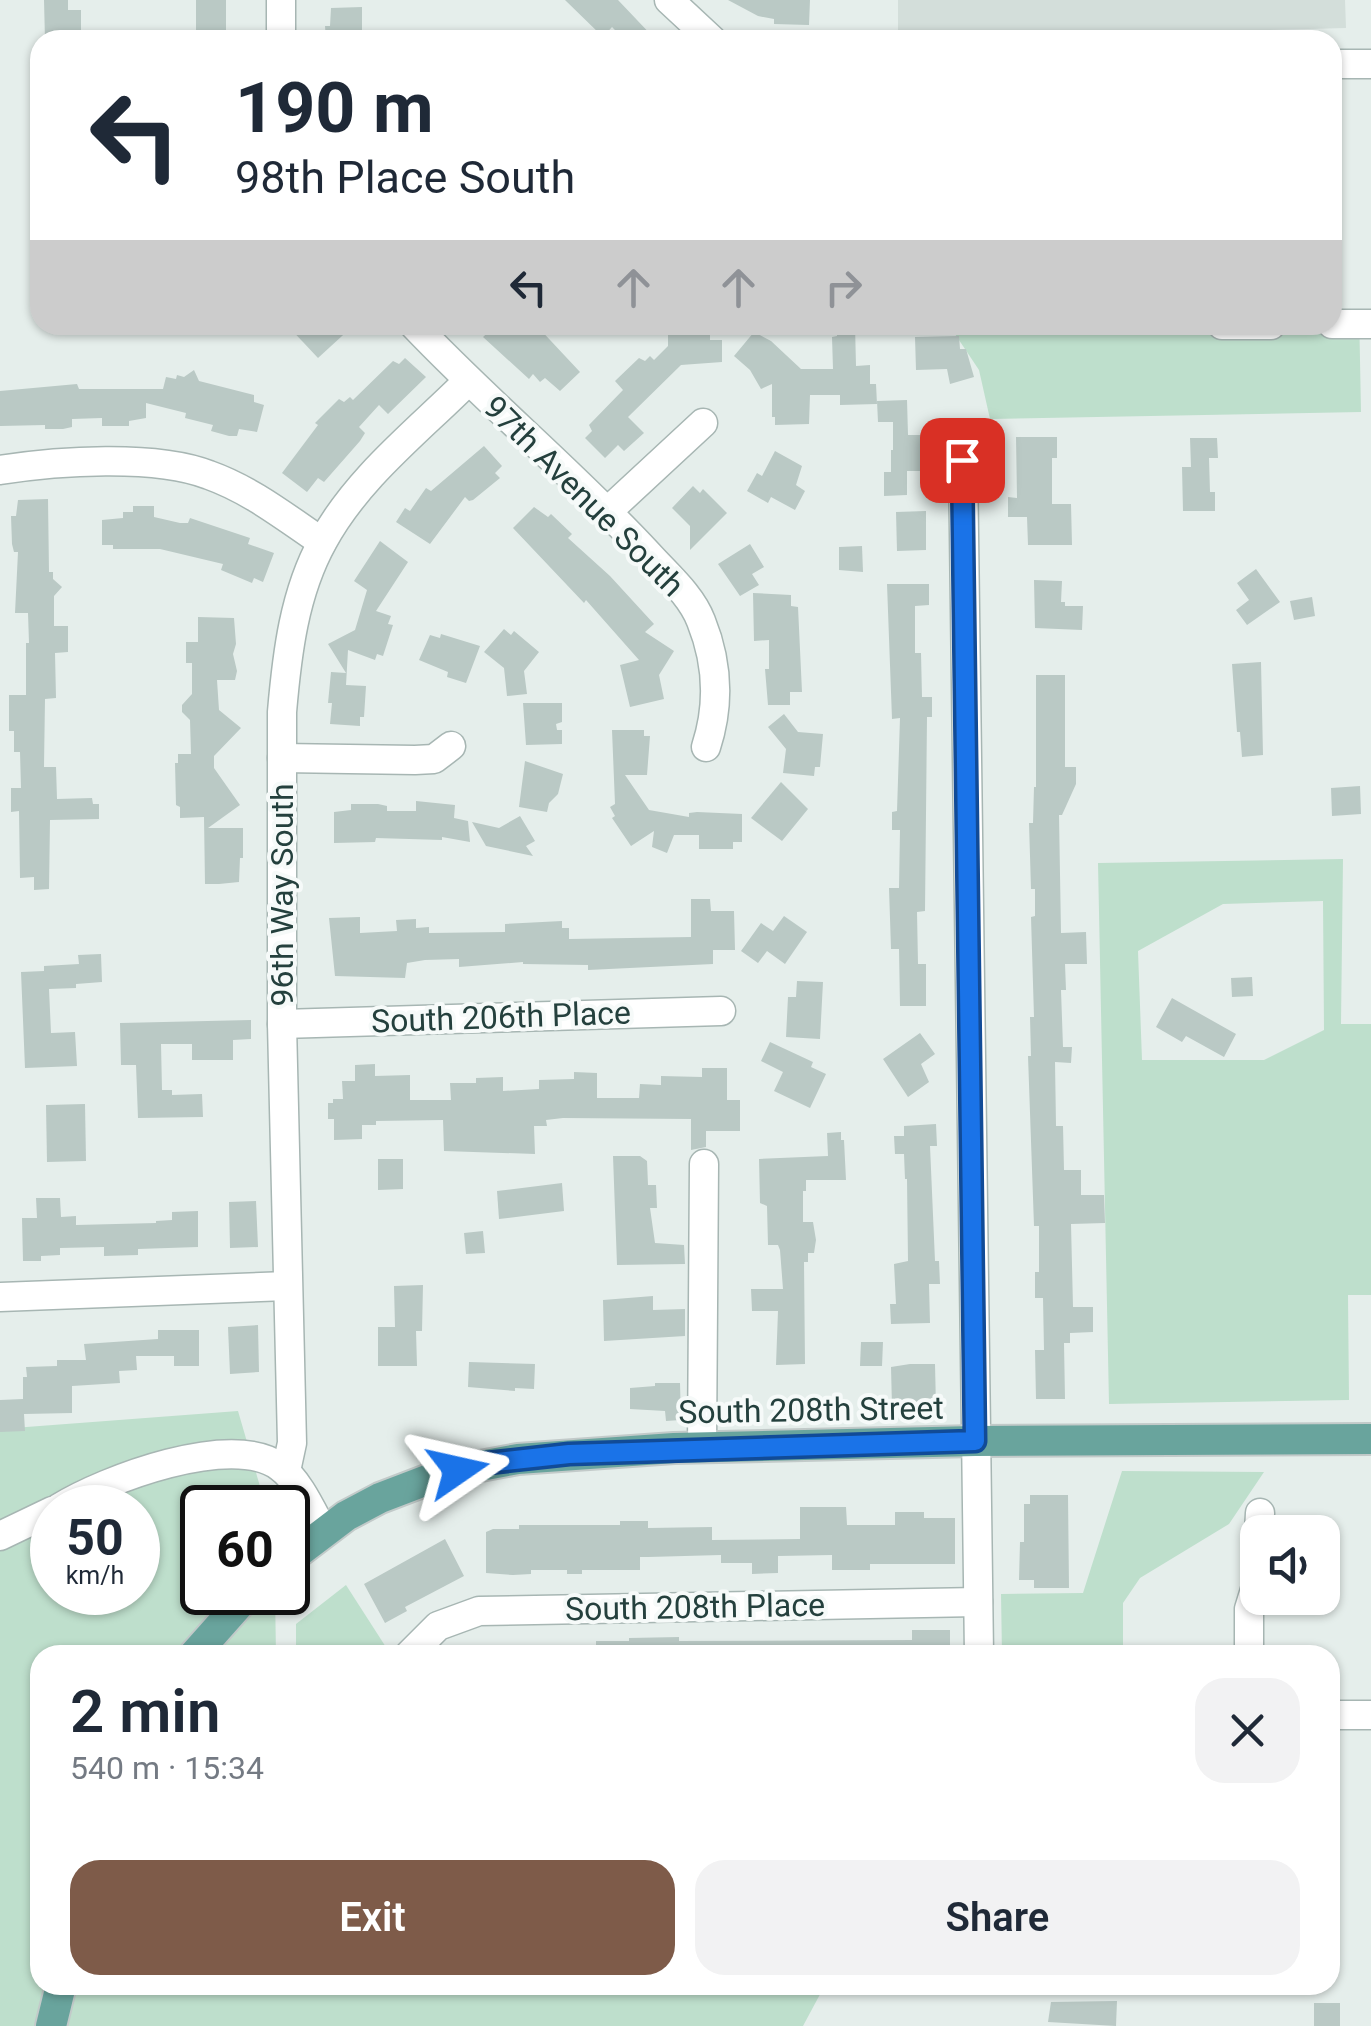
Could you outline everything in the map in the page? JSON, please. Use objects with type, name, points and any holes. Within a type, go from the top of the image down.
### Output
[{"type":"main road","name":"South 208th Street","points":[[310,1542],[380,1498],[479,1464],[569,1454],[975,1441],[1371,1439]]},
{"type":"main road","points":[[203,1645],[230,1615]]},
{"type":"main road","points":[[51,2026],[58,1995]]},
{"type":"street","points":[[281,0],[281,30]]},
{"type":"street","points":[[669,0],[701,30]]},
{"type":"street","points":[[1342,64],[1371,64]]},
{"type":"street","points":[[1342,324],[1371,324]]},
{"type":"street","name":"97th Avenue South","points":[[423,335],[468,382],[608,511],[689,600],[700,620],[717,690],[717,707],[706,747]]},
{"type":"street","name":"96th Way South","points":[[286,1471],[292,1443],[282,1024],[282,758],[285,679],[294,620],[322,542],[359,488],[468,382]]},
{"type":"street","points":[[608,511],[703,423]]},
{"type":"street","points":[[962,460],[979,1645]]},
{"type":"street","points":[[0,470],[79,463],[187,468],[261,499],[322,542]]},
{"type":"street","points":[[282,758],[414,760],[434,758],[451,746]]},
{"type":"street","name":"South 206th Place","points":[[282,1024],[721,1011]]},
{"type":"street","points":[[702,1447],[704,1164]]},
{"type":"street","points":[[0,1297],[287,1286]]},
{"type":"street","points":[[101,1485],[168,1462],[251,1456],[268,1459],[286,1471],[323,1531]]},
{"type":"street","points":[[0,1536],[30,1522]]},
{"type":"street","name":"South 208th Place","points":[[418,1645],[438,1626],[479,1611],[978,1602]]},
{"type":"street","points":[[1250,1615],[1250,1645]]},
{"type":"street","points":[[1340,1715],[1371,1715]]},
{"type":"shaded area","points":[[898,0],[1345,0],[1346,28],[898,30]]},
{"type":"green space","points":[[1359,309],[1361,412],[990,419],[979,370],[956,335],[1342,335],[1342,310]]},
{"type":"green space","points":[[1343,859],[1341,1024],[1371,1024],[1371,1295],[1348,1295],[1349,1400],[1109,1404],[1098,863]],"holes":[[[1323,901],[1324,1030],[1264,1060],[1142,1060],[1138,951],[1223,904]]]},
{"type":"green space","points":[[238,1411],[260,1485],[180,1485],[180,1615],[275,1615],[276,1645],[30,1645],[30,1995],[820,1995],[803,2026],[0,2026],[0,1429]]},
{"type":"green space","points":[[1122,1471],[1264,1472],[1229,1524],[1140,1578],[1123,1603],[1123,1645],[1002,1645],[1001,1594],[1083,1593]]},
{"type":"green space","points":[[346,1585],[385,1645],[296,1645],[296,1624]]},
{"type":"building","points":[[44,0],[68,0],[68,10],[81,10],[81,30],[45,30]]},
{"type":"building","points":[[196,0],[226,0],[226,30],[196,30]]},
{"type":"building","points":[[565,0],[618,0],[646,30],[612,27],[596,30]]},
{"type":"building","points":[[728,0],[810,0],[809,25],[774,24],[774,19],[758,16]]},
{"type":"building","points":[[362,7],[362,30],[325,30],[325,26],[330,26],[331,8]]},
{"type":"building","points":[[296,335],[343,335],[318,358]]},
{"type":"building","points":[[545,335],[580,372],[560,391],[545,378],[540,382],[533,374],[529,379],[483,337]]},
{"type":"building","points":[[668,335],[710,335],[710,340],[722,340],[722,362],[681,365],[628,417],[644,433],[624,451],[618,445],[605,458],[585,438],[592,431],[589,425],[623,390],[615,381],[639,358],[645,361],[650,356],[654,360],[668,346]]},
{"type":"building","points":[[752,335],[760,335],[801,369],[833,369],[832,337],[855,335],[856,366],[870,365],[870,384],[876,384],[877,404],[840,405],[840,395],[810,395],[809,424],[775,425],[772,384],[761,389],[750,370],[734,356]]},
{"type":"building","points":[[959,336],[960,349],[966,349],[974,377],[950,384],[947,369],[916,370],[915,337]]},
{"type":"building","points":[[405,358],[426,377],[388,414],[379,405],[359,427],[365,433],[360,441],[324,482],[318,478],[307,492],[282,473],[318,425],[315,423],[339,399],[353,400],[393,361],[399,364]]},
{"type":"building","points":[[194,370],[199,381],[254,395],[254,402],[264,405],[257,432],[239,429],[237,436],[229,436],[211,431],[213,425],[185,418],[186,413],[146,403],[146,418],[129,421],[129,426],[102,426],[102,418],[72,419],[72,427],[63,429],[45,429],[45,425],[0,426],[0,391],[77,384],[79,389],[163,389],[166,377],[184,377]]},
{"type":"building","points":[[907,400],[908,435],[921,435],[921,471],[907,471],[907,495],[884,496],[884,472],[891,472],[893,422],[878,422],[877,401]]},
{"type":"building","points":[[1016,437],[1057,437],[1057,458],[1052,458],[1052,504],[1071,504],[1072,545],[1028,545],[1027,517],[1008,517],[1008,497],[1017,498]]},
{"type":"building","points":[[1190,438],[1217,438],[1218,458],[1209,458],[1215,511],[1183,511],[1182,467],[1191,467]]},
{"type":"building","points":[[484,446],[502,466],[495,473],[500,478],[473,500],[465,497],[430,544],[396,522],[405,508],[410,511],[426,488],[431,491]]},
{"type":"building","points":[[775,451],[802,466],[796,485],[805,491],[795,510],[771,497],[768,503],[747,491],[757,473],[762,476]]},
{"type":"building","points":[[693,486],[700,493],[703,489],[727,513],[690,550],[690,526],[672,508]]},
{"type":"building","points":[[48,499],[49,572],[53,572],[53,579],[62,587],[54,596],[54,626],[68,626],[68,652],[55,653],[56,698],[45,699],[44,767],[56,767],[57,799],[92,798],[93,804],[99,804],[99,819],[50,820],[49,889],[34,890],[34,877],[20,878],[19,811],[11,812],[11,788],[21,788],[20,752],[14,752],[14,731],[9,731],[9,695],[26,695],[29,643],[28,613],[15,613],[18,552],[14,552],[12,544],[11,516],[16,516],[18,500]]},
{"type":"building","points":[[133,506],[154,506],[154,517],[180,523],[188,523],[190,518],[250,538],[248,544],[274,553],[263,582],[254,578],[252,583],[221,570],[223,564],[160,549],[113,549],[113,545],[102,545],[102,520],[123,518],[123,512],[133,512]]},
{"type":"building","points":[[534,507],[548,517],[551,514],[572,534],[568,538],[654,624],[645,632],[674,651],[659,675],[664,699],[630,707],[620,665],[639,660],[586,600],[584,603],[513,528]]},
{"type":"building","points":[[926,511],[926,550],[897,551],[896,512]]},
{"type":"building","points":[[380,541],[408,562],[376,611],[391,616],[388,624],[393,625],[383,656],[377,654],[375,660],[348,650],[346,685],[366,686],[360,726],[330,724],[331,672],[346,673],[328,644],[355,630],[367,590],[354,581]]},
{"type":"building","points":[[750,544],[764,567],[752,574],[759,585],[740,596],[718,564]]},
{"type":"building","points":[[862,546],[863,572],[839,570],[839,547]]},
{"type":"building","points":[[1256,569],[1280,602],[1247,625],[1236,610],[1249,600],[1237,583]]},
{"type":"building","points":[[1034,580],[1062,581],[1061,602],[1065,606],[1083,606],[1082,630],[1035,628]]},
{"type":"building","points":[[887,584],[929,584],[929,605],[915,606],[915,653],[921,653],[922,697],[932,697],[932,717],[927,717],[925,911],[917,912],[918,964],[926,964],[926,1006],[900,1006],[899,949],[891,949],[889,888],[899,888],[900,830],[892,830],[892,812],[897,811],[900,718],[892,719]]},
{"type":"building","points":[[753,593],[791,595],[791,606],[798,607],[802,692],[790,692],[790,705],[768,705],[765,669],[769,669],[769,640],[754,641]]},
{"type":"building","points":[[1312,597],[1315,616],[1294,620],[1290,601]]},
{"type":"building","points":[[198,617],[234,618],[235,680],[217,680],[219,710],[241,728],[214,756],[214,768],[240,805],[208,828],[243,828],[239,882],[205,884],[204,817],[180,818],[180,807],[176,805],[175,763],[178,754],[191,754],[190,720],[182,712],[182,705],[192,694],[192,663],[186,663],[186,642],[198,642]]},
{"type":"building","points":[[504,629],[511,635],[514,631],[539,652],[524,671],[527,694],[507,696],[504,668],[484,652]]},
{"type":"building","points":[[441,634],[480,646],[466,683],[419,660],[430,635],[440,638]]},
{"type":"building","points":[[1261,662],[1263,755],[1242,757],[1232,664]]},
{"type":"building","points":[[1036,675],[1065,675],[1065,767],[1076,767],[1076,784],[1059,815],[1061,933],[1086,932],[1087,964],[1065,964],[1066,990],[1061,990],[1063,1047],[1072,1047],[1071,1063],[1055,1062],[1056,1126],[1063,1126],[1064,1170],[1081,1170],[1081,1195],[1104,1195],[1105,1223],[1071,1224],[1073,1307],[1093,1307],[1093,1332],[1070,1333],[1070,1343],[1064,1343],[1065,1399],[1036,1399],[1035,1350],[1044,1350],[1043,1298],[1035,1298],[1039,1226],[1034,1226],[1028,1056],[1030,1017],[1034,1017],[1031,917],[1035,916],[1035,889],[1031,889],[1029,823],[1033,823],[1036,787]]},
{"type":"building","points":[[523,703],[562,703],[562,722],[556,724],[557,730],[562,730],[562,744],[526,745]]},
{"type":"building","points":[[784,714],[798,732],[823,734],[820,767],[815,767],[814,776],[783,773],[786,749],[768,727]]},
{"type":"building","points":[[612,730],[644,730],[644,736],[650,736],[647,775],[625,775],[649,810],[689,817],[689,813],[697,812],[742,814],[742,842],[733,842],[733,849],[699,849],[699,835],[674,835],[667,853],[652,847],[654,831],[631,846],[612,818],[615,816],[610,807],[615,804]]},
{"type":"building","points":[[525,761],[563,774],[558,794],[547,812],[519,807]]},
{"type":"building","points":[[781,782],[808,809],[782,841],[751,818]]},
{"type":"building","points":[[1360,786],[1361,814],[1332,816],[1331,788]]},
{"type":"building","points":[[416,801],[455,805],[454,818],[468,821],[470,842],[442,837],[334,843],[334,812],[351,810],[351,804],[378,804],[387,806],[387,811],[416,811]]},
{"type":"building","points":[[520,816],[535,841],[526,846],[533,856],[486,846],[472,822],[499,828]]},
{"type":"building","points":[[691,899],[710,899],[711,911],[734,911],[735,950],[713,950],[713,964],[588,970],[588,965],[523,962],[459,967],[459,959],[425,960],[407,963],[405,978],[335,976],[329,918],[360,917],[360,933],[397,931],[396,920],[416,919],[416,928],[429,927],[429,933],[505,932],[505,924],[562,921],[562,928],[569,928],[569,939],[691,937]]},
{"type":"building","points":[[784,916],[807,932],[785,964],[767,951],[758,963],[741,951],[761,923],[773,931]]},
{"type":"building","points":[[101,954],[102,982],[49,989],[51,1033],[75,1032],[77,1066],[25,1068],[21,972],[79,964],[78,955]]},
{"type":"building","points":[[1252,977],[1253,996],[1232,997],[1231,978]]},
{"type":"building","points":[[797,981],[823,982],[820,1039],[786,1037],[788,997],[796,997]]},
{"type":"building","points":[[1172,998],[1236,1034],[1224,1057],[1186,1036],[1182,1042],[1156,1027]]},
{"type":"building","points":[[251,1020],[251,1039],[233,1040],[233,1060],[192,1060],[192,1044],[161,1044],[162,1090],[172,1090],[172,1095],[202,1094],[203,1117],[138,1118],[136,1065],[121,1065],[120,1023]]},
{"type":"building","points":[[920,1033],[935,1054],[921,1064],[929,1082],[908,1097],[883,1059]]},
{"type":"building","points":[[770,1042],[813,1062],[811,1067],[826,1074],[810,1108],[774,1091],[783,1072],[761,1061]]},
{"type":"building","points":[[375,1064],[375,1076],[410,1075],[410,1100],[451,1100],[450,1083],[476,1083],[476,1078],[503,1077],[503,1091],[539,1089],[539,1080],[574,1079],[574,1072],[597,1073],[597,1098],[639,1098],[640,1084],[661,1085],[661,1076],[702,1077],[702,1068],[727,1068],[727,1100],[740,1100],[740,1131],[706,1131],[706,1147],[691,1150],[691,1119],[563,1118],[546,1120],[547,1126],[534,1126],[535,1154],[444,1151],[443,1120],[376,1121],[376,1125],[362,1125],[362,1139],[334,1140],[334,1119],[328,1119],[328,1103],[343,1099],[342,1081],[355,1081],[355,1065]]},
{"type":"building","points":[[85,1104],[86,1161],[47,1162],[46,1105]]},
{"type":"building","points":[[936,1124],[937,1146],[930,1146],[935,1261],[939,1261],[940,1284],[929,1284],[930,1323],[891,1324],[890,1304],[896,1304],[894,1264],[908,1261],[907,1179],[904,1154],[895,1154],[894,1136],[904,1136],[904,1126]]},
{"type":"building","points":[[841,1132],[846,1180],[806,1180],[803,1191],[803,1222],[813,1222],[816,1240],[814,1253],[808,1253],[808,1262],[804,1262],[805,1364],[776,1365],[778,1311],[752,1311],[751,1289],[783,1289],[780,1250],[778,1245],[768,1245],[767,1206],[760,1203],[759,1159],[828,1156],[827,1133]]},
{"type":"building","points":[[613,1156],[640,1156],[647,1161],[648,1185],[656,1185],[657,1208],[650,1208],[655,1243],[684,1245],[685,1264],[617,1265]]},
{"type":"building","points":[[378,1159],[403,1159],[403,1189],[378,1190]]},
{"type":"building","points":[[562,1183],[564,1211],[499,1219],[497,1191]]},
{"type":"building","points":[[36,1198],[60,1198],[61,1217],[76,1216],[76,1225],[156,1223],[172,1220],[172,1212],[198,1211],[198,1247],[138,1249],[138,1255],[104,1256],[104,1247],[60,1248],[60,1255],[23,1261],[22,1218],[37,1218]]},
{"type":"building","points":[[256,1201],[258,1247],[230,1248],[229,1202]]},
{"type":"building","points":[[483,1231],[485,1253],[466,1254],[464,1233]]},
{"type":"building","points":[[423,1285],[422,1331],[416,1331],[417,1366],[378,1366],[378,1327],[395,1327],[394,1286]]},
{"type":"building","points":[[653,1296],[653,1310],[685,1309],[685,1336],[604,1341],[603,1300]]},
{"type":"building","points":[[258,1325],[259,1372],[230,1374],[228,1327]]},
{"type":"building","points":[[158,1330],[199,1330],[199,1366],[174,1366],[174,1356],[136,1356],[137,1370],[119,1371],[120,1383],[72,1386],[72,1413],[24,1414],[25,1431],[0,1432],[0,1400],[23,1399],[26,1367],[57,1366],[57,1360],[86,1360],[84,1344],[158,1339]]},
{"type":"building","points":[[861,1342],[883,1342],[882,1366],[860,1366]]},
{"type":"building","points":[[469,1362],[535,1364],[534,1389],[468,1387]]},
{"type":"building","points":[[935,1364],[936,1407],[892,1407],[891,1367]]},
{"type":"building","points":[[680,1383],[681,1420],[666,1421],[665,1411],[630,1409],[630,1388]]},
{"type":"building","points":[[1030,1495],[1068,1495],[1069,1588],[1034,1588],[1034,1580],[1019,1580],[1024,1504],[1030,1504]]},
{"type":"building","points":[[800,1507],[846,1507],[847,1525],[895,1525],[895,1512],[924,1512],[924,1518],[955,1518],[955,1564],[870,1564],[870,1570],[832,1570],[832,1555],[778,1556],[778,1573],[752,1574],[752,1563],[721,1563],[721,1555],[640,1557],[640,1570],[486,1573],[486,1532],[493,1529],[648,1521],[648,1528],[712,1527],[712,1540],[800,1539]]},
{"type":"building","points":[[445,1539],[464,1576],[405,1607],[407,1611],[385,1623],[364,1584]]},
{"type":"building","points":[[912,1630],[950,1630],[950,1645],[596,1645],[596,1641],[679,1637],[679,1641],[912,1640]]},
{"type":"building","points":[[1117,2001],[1116,2026],[1048,2022],[1051,2002]]},
{"type":"building","points":[[1314,2003],[1340,2003],[1340,2026],[1314,2026]]},
{"type":"route","points":[[458,1470],[569,1454],[674,1448],[975,1441],[962,460]]}]
